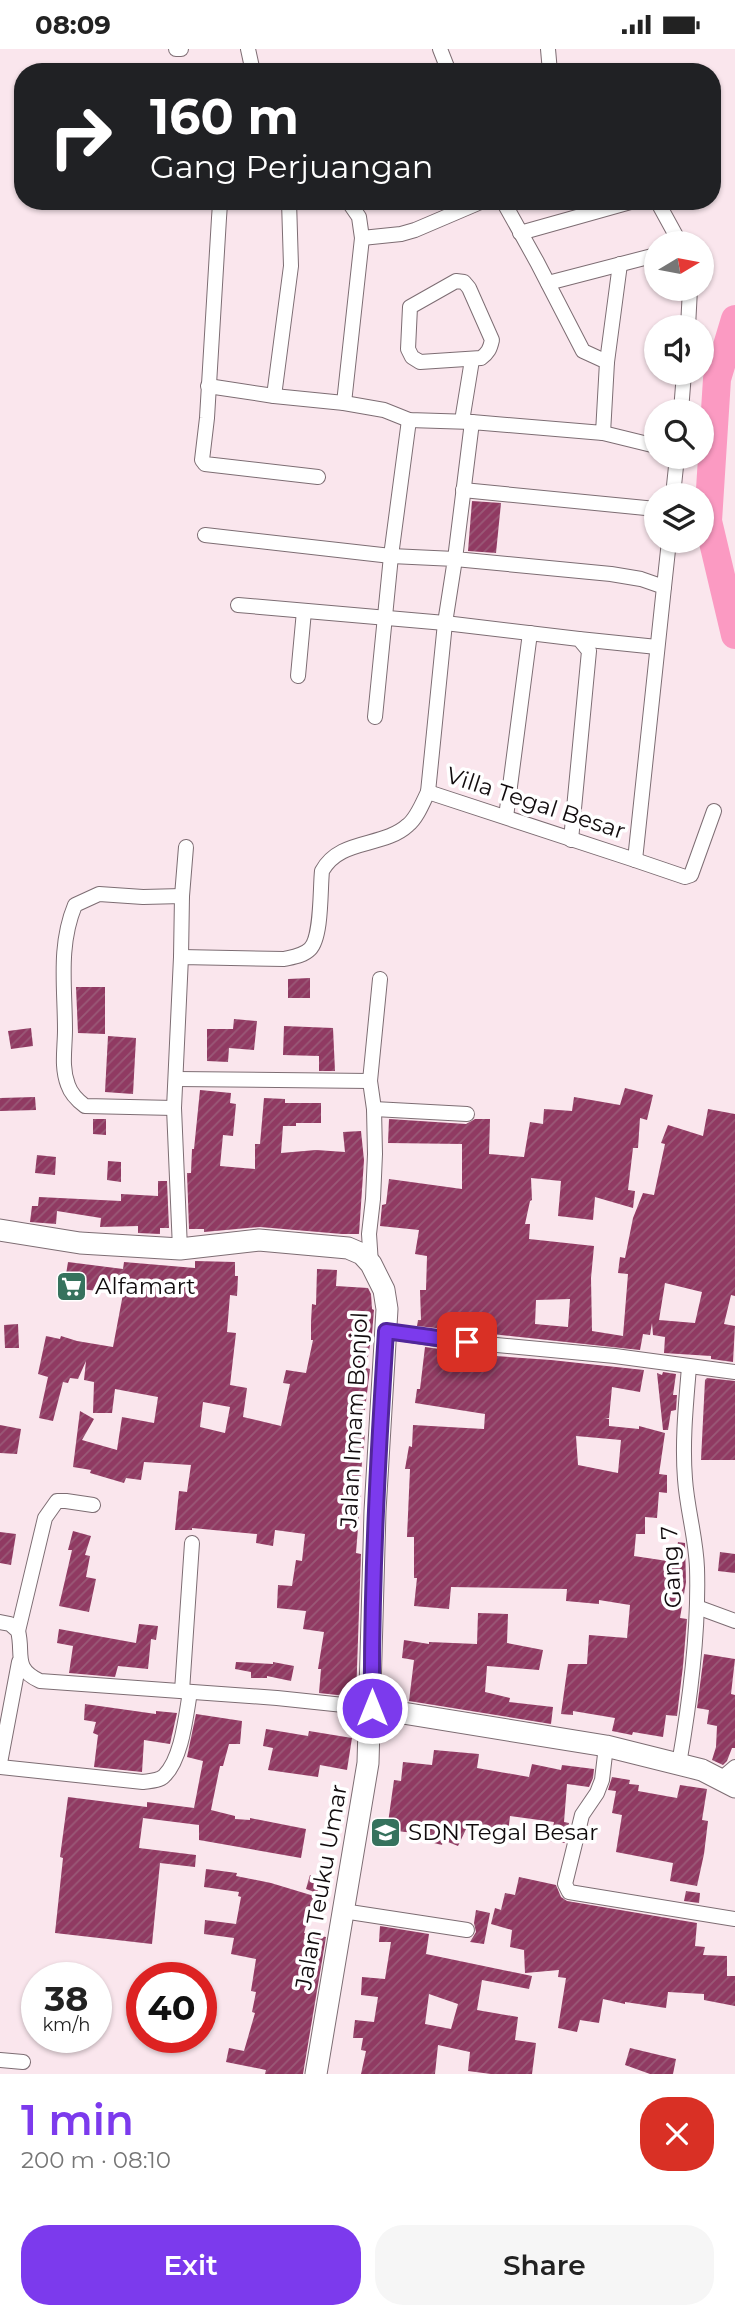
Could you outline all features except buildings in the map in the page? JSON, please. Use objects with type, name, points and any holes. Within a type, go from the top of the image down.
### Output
[{"type":"street","points":[[220,210],[201,456],[205,464],[318,477]]},
{"type":"street","points":[[274,396],[291,266],[289,210]]},
{"type":"street","points":[[344,403],[362,238],[359,217],[354,210]]},
{"type":"street","points":[[362,238],[415,230],[462,210]]},
{"type":"street","points":[[508,210],[583,351],[607,362]]},
{"type":"street","points":[[520,233],[602,210]]},
{"type":"street","points":[[662,210],[673,231]]},
{"type":"street","points":[[548,283],[644,258]]},
{"type":"street","points":[[603,433],[607,362],[620,264]]},
{"type":"street","points":[[456,281],[468,285],[492,340],[488,353],[472,360],[421,362],[412,357],[408,349],[409,314],[413,303],[456,281]]},
{"type":"street","points":[[428,792],[445,623],[463,490],[472,360]]},
{"type":"street","points":[[208,386],[344,403],[384,410],[409,420],[603,433],[644,443]]},
{"type":"street","points":[[375,717],[391,556],[409,420]]},
{"type":"street","points":[[463,490],[644,508]]},
{"type":"street","points":[[205,535],[391,556],[455,559],[611,574],[641,579],[664,587]]},
{"type":"street","name":"Villa Tegal Besar","points":[[181,957],[284,959],[300,955],[312,948],[317,936],[322,871],[325,865],[341,852],[401,831],[411,823],[428,792],[635,860],[668,553]]},
{"type":"street","points":[[238,605],[445,623],[657,647]]},
{"type":"street","points":[[298,676],[304,611]]},
{"type":"street","points":[[506,817],[530,633]]},
{"type":"street","points":[[571,840],[589,651],[579,639]]},
{"type":"street","points":[[635,860],[684,877],[691,875],[714,811]]},
{"type":"street","points":[[180,1249],[174,1108],[186,847]]},
{"type":"street","points":[[174,1108],[85,1106],[76,1099],[68,1086],[64,1068],[62,959],[69,919],[75,905],[85,899],[99,894],[182,896]]},
{"type":"street","points":[[371,1264],[369,1234],[373,1199],[374,1109],[370,1081],[380,979]]},
{"type":"street","points":[[176,1079],[370,1081]]},
{"type":"street","points":[[374,1109],[467,1114]]},
{"type":"street","points":[[0,1230],[80,1243],[180,1249],[259,1240],[348,1248],[362,1254],[371,1264]]},
{"type":"street","name":"Jalan Imam Bonjol","points":[[371,1264],[386,1297],[371,1628],[372,1708]]},
{"type":"street","points":[[386,1331],[443,1341],[615,1356],[735,1372]]},
{"type":"street","name":"Gang 7","points":[[679,1764],[697,1607],[694,1532],[685,1481],[684,1444],[689,1367]]},
{"type":"street","points":[[93,1505],[57,1501],[45,1518],[18,1630],[19,1662],[0,1765],[132,1781],[156,1780],[164,1776],[174,1760],[182,1735],[192,1543]]},
{"type":"street","points":[[697,1607],[735,1621]]},
{"type":"street","points":[[0,1622],[10,1624],[18,1630]]},
{"type":"street","points":[[19,1662],[27,1673],[40,1681],[372,1708],[606,1746],[730,1778]]},
{"type":"street","name":"Jalan Teuku Umar","points":[[316,2074],[368,1763],[372,1708]]},
{"type":"street","points":[[606,1746],[597,1793],[582,1815],[565,1884],[566,1890],[735,1920]]},
{"type":"street","points":[[343,1911],[467,1930]]},
{"type":"street","points":[[0,2060],[23,2062]]},
{"type":"waterway","points":[[735,319],[717,379],[708,521],[735,635]]},
{"type":"place","name":"Alfamart","points":[[72,1286]]},
{"type":"place","name":"SDN Tegal Besar","points":[[385,1832]]},
{"type":"route","points":[[372,1708],[371,1628],[375,1511],[386,1331],[443,1341],[467,1342]]}]
